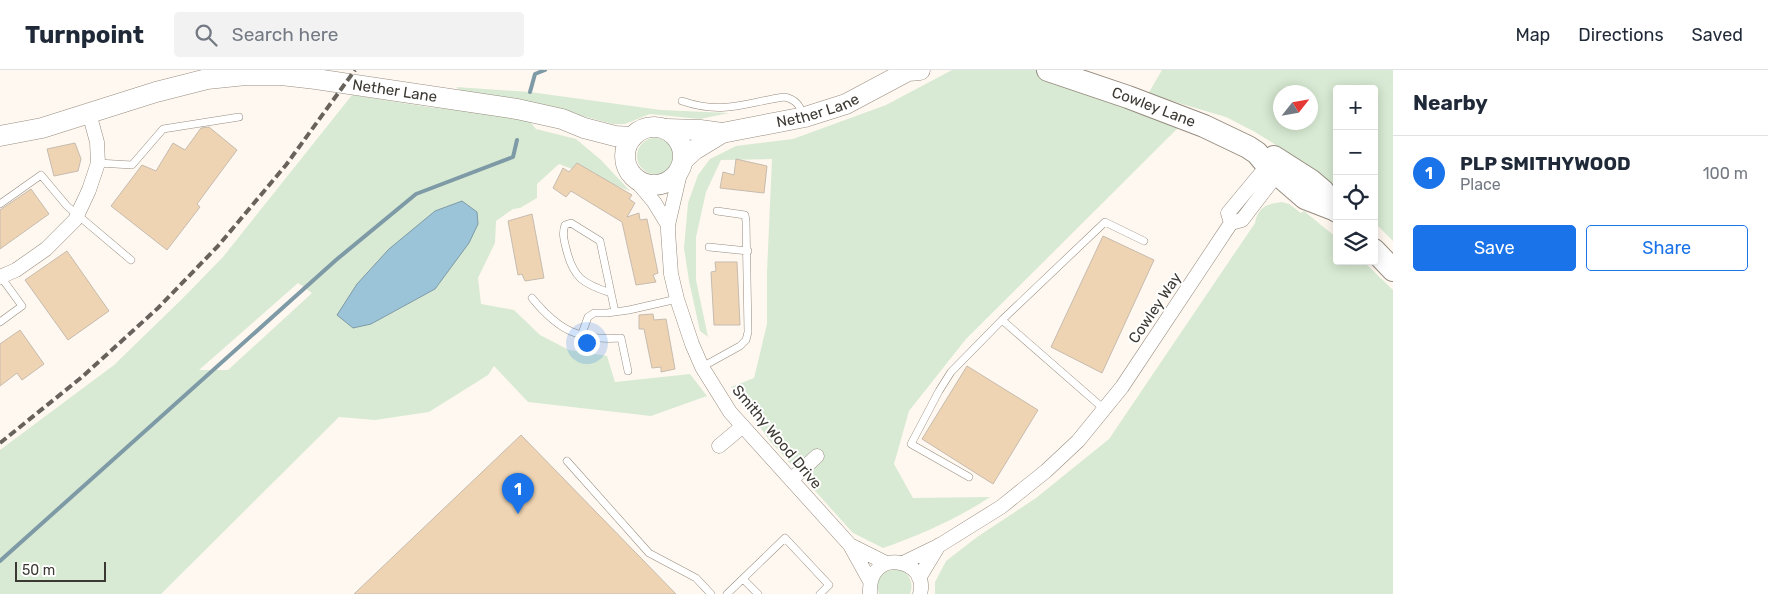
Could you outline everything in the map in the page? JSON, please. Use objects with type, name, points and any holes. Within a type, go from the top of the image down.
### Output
[{"type":"main road","name":"Nether Lane","points":[[666,129],[722,133],[805,117],[846,104],[912,70]]},
{"type":"main road","name":"Cowley Lane","points":[[1048,70],[1128,97],[1226,136],[1248,147],[1272,163],[1305,198],[1333,209]]},
{"type":"main road","name":"Nether Lane","points":[[0,136],[42,128],[156,92],[207,79],[246,75],[281,75],[540,113],[584,128],[615,136],[632,137]]},
{"type":"main road","points":[[648,127],[666,129],[674,134],[683,150],[682,164],[676,176],[668,182],[650,185],[641,182],[630,173],[625,152],[632,137],[648,127]]},
{"type":"main road","name":"Nether Lane","points":[[584,128],[617,156],[630,173]]},
{"type":"main road","name":"Nether Lane","points":[[682,164],[694,150],[722,133]]},
{"type":"main road","points":[[1378,254],[1393,270]]},
{"type":"street","points":[[1,277],[16,270],[46,249],[75,220],[89,190],[98,163],[97,142],[89,113]]},
{"type":"street","name":"Cowley Way","points":[[903,563],[940,545],[1001,507],[1046,471],[1078,441],[1122,387],[1231,223],[1242,220],[1272,163]]},
{"type":"street","name":"Smithy Wood Drive","points":[[682,164],[668,224],[671,274],[677,299],[702,367],[730,412],[850,545],[870,588]]},
{"type":"street","name":"Smithy Wood Drive","points":[[630,173],[656,204],[668,224]]},
{"type":"street","points":[[720,446],[743,426]]},
{"type":"street","points":[[791,480],[817,456]]},
{"type":"street","name":"Smithy Wood Drive","points":[[850,545],[886,563]]},
{"type":"street","name":"Cowley Way","points":[[919,578],[940,545]]},
{"type":"street","points":[[870,588],[874,573],[886,563],[903,563],[911,567],[919,578],[920,594]]},
{"type":"lane","points":[[682,101],[700,107],[718,109],[743,106],[784,97],[797,102],[805,117]]},
{"type":"lane","points":[[98,163],[132,165],[163,129],[239,117]]},
{"type":"lane","points":[[0,204],[40,175],[67,206],[131,260]]},
{"type":"lane","points":[[702,367],[740,346],[746,340],[748,332],[748,251],[745,215],[717,210]]},
{"type":"lane","points":[[969,477],[910,444],[939,391],[952,372],[1002,320],[1105,222],[1144,241]]},
{"type":"lane","points":[[611,293],[593,287],[581,280],[570,264],[563,232],[565,225],[571,223],[600,241],[611,293],[615,312]]},
{"type":"lane","points":[[709,247],[748,251]]},
{"type":"lane","points":[[0,322],[22,306],[1,277]]},
{"type":"lane","points":[[532,298],[557,325],[580,336],[604,339],[621,338],[628,371]]},
{"type":"lane","points":[[580,336],[588,317],[594,312],[615,312],[677,299]]},
{"type":"lane","points":[[1002,320],[1104,409]]},
{"type":"lane","points":[[567,461],[650,553],[696,578],[711,594]]},
{"type":"lane","points":[[727,594],[785,538],[829,585],[820,594]]},
{"type":"lane","points":[[743,579],[758,594]]},
{"type":"green space","points":[[952,70],[1037,70],[1184,122],[966,339],[909,411],[894,464],[913,498],[990,497],[938,526],[883,548],[853,533],[770,441],[731,387],[754,378],[767,324],[767,272],[772,159],[721,160],[706,192],[696,237],[696,280],[708,337],[700,331],[684,248],[688,203],[698,175],[710,159],[736,146],[793,139],[886,105]]},
{"type":"green space","points":[[1162,70],[1393,70],[1393,241],[1378,226],[1378,85],[1333,85],[1333,184],[1300,160],[1255,132],[1226,117],[1148,94]]},
{"type":"green space","points":[[456,87],[530,92],[661,110],[729,113],[700,119],[650,114],[625,124],[613,124],[517,99],[466,95]]},
{"type":"green space","points":[[352,95],[428,107],[527,118],[536,129],[576,139],[601,160],[630,191],[559,164],[537,184],[537,198],[520,208],[513,209],[496,221],[495,243],[478,278],[481,304],[514,310],[540,335],[569,350],[607,356],[615,382],[690,374],[707,396],[651,416],[528,402],[494,366],[488,375],[429,412],[375,420],[339,417],[161,594],[0,594],[0,450],[114,365],[223,257]],"holes":[[[462,201],[477,212],[435,289],[371,324]],[[298,283],[312,293],[228,370],[199,370]]]},
{"type":"green space","points":[[655,138],[662,139],[668,143],[672,149],[672,163],[668,169],[662,173],[655,174],[648,173],[642,169],[638,163],[637,156],[638,149],[642,143],[648,139]]},
{"type":"green space","points":[[1282,202],[1289,204],[1301,213],[1304,211],[1333,235],[1333,265],[1367,265],[1393,290],[1393,594],[935,594],[935,582],[946,561],[977,537],[1036,498],[1109,439],[1255,223],[1258,213],[1264,207]]},
{"type":"green space","points":[[899,569],[906,573],[910,579],[912,586],[910,594],[879,594],[878,583],[881,576],[888,571]]},
{"type":"water","points":[[462,201],[477,212],[478,224],[469,243],[435,289],[371,324],[353,328],[337,315],[357,284],[389,249],[435,211]]},
{"type":"building","points":[[209,127],[237,150],[197,204],[200,207],[167,250],[111,206],[142,165],[156,171],[173,143],[185,150],[201,128]]},
{"type":"building","points":[[75,143],[81,159],[78,171],[54,176],[47,149]]},
{"type":"building","points":[[736,159],[767,166],[764,193],[720,188],[723,172],[734,175]]},
{"type":"building","points":[[577,163],[632,195],[629,199],[635,203],[627,217],[639,213],[640,220],[647,219],[658,273],[653,275],[656,282],[636,285],[622,222],[571,191],[566,197],[553,188],[563,168],[569,172]]},
{"type":"building","points":[[31,189],[49,214],[0,249],[0,210]]},
{"type":"building","points":[[532,214],[544,278],[525,281],[522,274],[518,275],[508,221]]},
{"type":"building","points":[[1103,236],[1154,260],[1102,373],[1051,347]]},
{"type":"building","points":[[67,251],[109,311],[68,340],[25,280]]},
{"type":"building","points":[[715,262],[737,262],[740,325],[714,325],[711,272],[716,271]]},
{"type":"building","points":[[653,314],[654,320],[666,319],[675,369],[661,372],[661,367],[652,368],[644,329],[639,329],[639,315]]},
{"type":"building","points":[[20,330],[44,364],[22,380],[17,373],[0,386],[0,344]]},
{"type":"building","points":[[967,366],[1038,410],[993,484],[922,439]]},
{"type":"building","points":[[521,435],[676,594],[354,594]]},
{"type":"waterway","points":[[530,92],[535,74],[545,70]]},
{"type":"waterway","points":[[0,561],[336,260],[416,194],[513,157],[517,140]]},
{"type":"railway","points":[[0,443],[82,377],[158,308],[218,246],[286,165],[355,70]]},
{"type":"place","name":"PLP SMITHYWOOD","points":[[518,514]]}]
